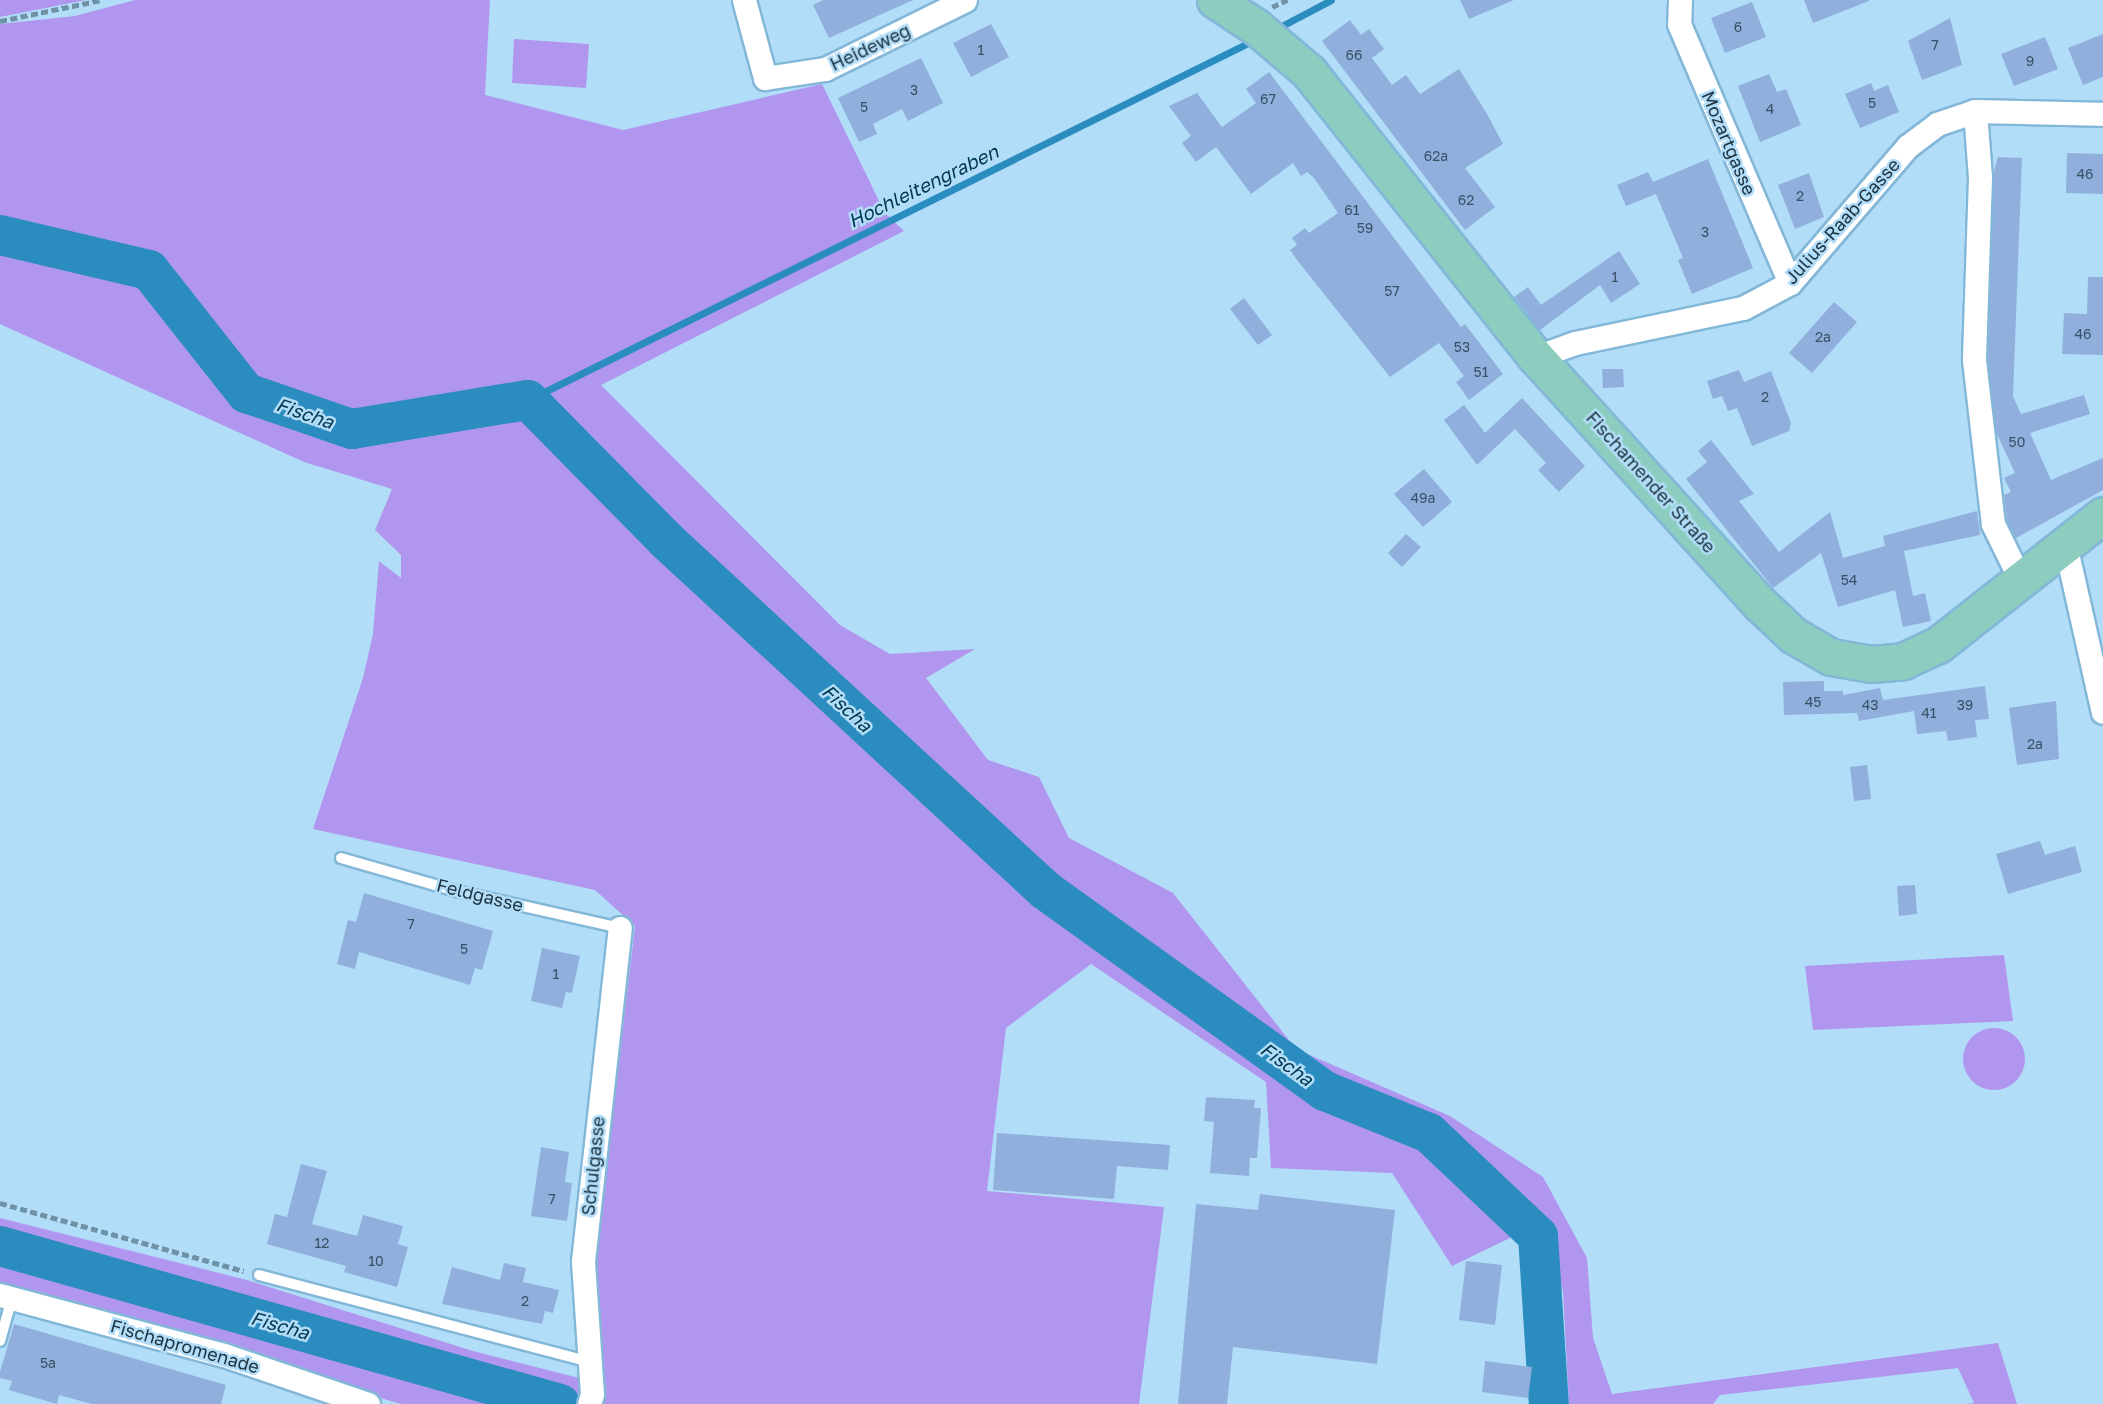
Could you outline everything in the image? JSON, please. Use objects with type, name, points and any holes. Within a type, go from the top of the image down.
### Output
[{"type":"main road","name":"Fischamender Straße","points":[[1215,0],[1268,37],[1345,112],[1472,281],[1536,356],[1759,603],[1793,635],[1831,657],[1871,664],[1903,661],[1938,645],[2103,515]]},
{"type":"street","name":"Heideweg","points":[[744,0],[765,78],[825,69],[965,0]]},
{"type":"street","name":"Mozartgasse","points":[[1680,0],[1679,24],[1790,283]]},
{"type":"street","name":"Julius-Raab-Gasse","points":[[1536,356],[1575,343],[1743,308],[1790,283],[1908,146],[1937,124],[1975,111],[2103,114]]},
{"type":"street","points":[[1975,111],[1980,177],[1974,360],[1993,524],[2021,581]]},
{"type":"street","points":[[2065,544],[2103,712]]},
{"type":"street","name":"Schulgasse","points":[[590,1399],[583,1261],[620,928]]},
{"type":"street","name":"Fischapromenade","points":[[6,1297],[224,1355],[368,1404]]},
{"type":"lane","name":"Feldgasse","points":[[341,858],[456,891],[620,928]]},
{"type":"lane","points":[[259,1275],[587,1361]]},
{"type":"lane","points":[[0,1340],[6,1297]]},
{"type":"path","points":[[0,21],[101,0]]},
{"type":"path","points":[[0,1203],[259,1275]]},
{"type":"shaded area","points":[[0,0],[86,0],[0,17]]},
{"type":"shaded area","points":[[135,0],[490,0],[485,95],[623,130],[822,84],[885,213],[904,231],[601,385],[840,625],[890,654],[975,649],[926,678],[988,760],[1039,777],[1069,838],[1173,893],[1296,1049],[1450,1116],[1543,1177],[1587,1258],[1593,1338],[1612,1394],[1998,1343],[2017,1404],[1965,1404],[1974,1403],[1958,1368],[1720,1395],[1713,1404],[1569,1404],[1563,1291],[1535,1218],[1512,1237],[1452,1266],[1392,1173],[1271,1168],[1266,1082],[1091,964],[1006,1028],[987,1191],[1164,1207],[1139,1404],[401,1404],[0,1286],[0,1218],[247,1280],[473,1351],[587,1380],[592,1374],[597,1245],[635,926],[595,890],[313,829],[363,678],[373,634],[379,561],[401,578],[401,555],[375,530],[392,489],[304,462],[0,324],[0,24],[75,16]]},
{"type":"shaded area","points":[[514,39],[589,44],[586,88],[512,83]]},
{"type":"shaded area","points":[[2004,955],[2013,1021],[1813,1030],[1805,966]]},
{"type":"shaded area","points":[[1994,1028],[2006,1030],[2016,1037],[2023,1047],[2023,1071],[2016,1081],[2006,1088],[1994,1090],[1982,1088],[1972,1081],[1965,1071],[1963,1059],[1965,1047],[1972,1037],[1982,1030]]},
{"type":"building","points":[[823,0],[913,0],[829,38],[813,5]]},
{"type":"building","points":[[1460,0],[1514,0],[1469,19]]},
{"type":"building","points":[[1804,0],[1869,0],[1869,1],[1813,23]]},
{"type":"building","points":[[1752,2],[1766,37],[1725,53],[1711,18]]},
{"type":"building","points":[[1950,18],[1962,65],[1922,80],[1908,41]]},
{"type":"building","points":[[1350,20],[1361,35],[1369,29],[1384,49],[1372,58],[1392,85],[1406,75],[1420,94],[1459,69],[1487,114],[1503,144],[1465,168],[1495,207],[1465,230],[1322,41]]},
{"type":"building","points":[[991,24],[1009,57],[971,77],[953,43]]},
{"type":"building","points":[[2103,34],[2103,77],[2083,85],[2068,48]]},
{"type":"building","points":[[2045,37],[2058,69],[2014,86],[2001,54]]},
{"type":"building","points":[[921,58],[943,103],[908,121],[902,109],[873,124],[877,134],[859,142],[838,98]]},
{"type":"building","points":[[1269,72],[1461,327],[1465,324],[1503,374],[1469,400],[1456,382],[1464,376],[1439,343],[1390,377],[1290,250],[1297,245],[1292,238],[1305,228],[1309,233],[1338,213],[1314,178],[1307,172],[1301,176],[1293,163],[1251,194],[1216,147],[1196,162],[1182,143],[1191,136],[1169,106],[1197,93],[1222,127],[1256,103],[1246,89]]},
{"type":"building","points":[[1769,74],[1777,92],[1786,89],[1801,125],[1760,142],[1738,86]]},
{"type":"building","points":[[1871,83],[1874,91],[1888,85],[1899,112],[1860,128],[1845,94]]},
{"type":"building","points":[[2067,153],[2103,154],[2103,194],[2066,193]]},
{"type":"building","points":[[1998,157],[2022,158],[2013,396],[2021,414],[2084,395],[2090,414],[2030,433],[2051,480],[2103,458],[2103,490],[2016,538],[2007,520],[2004,495],[2011,492],[2004,478],[2015,473],[1996,432],[1988,362],[1994,171]]},
{"type":"building","points":[[1708,159],[1753,268],[1692,294],[1678,260],[1683,258],[1656,194],[1626,206],[1617,185],[1648,172],[1653,182]]},
{"type":"building","points":[[1809,173],[1824,217],[1795,229],[1778,185]]},
{"type":"building","points":[[1619,251],[1640,284],[1611,303],[1600,285],[1540,330],[1514,297],[1528,287],[1541,305]]},
{"type":"building","points":[[2088,277],[2103,277],[2103,355],[2062,354],[2064,313],[2087,314]]},
{"type":"building","points":[[1244,298],[1272,335],[1258,345],[1230,309]]},
{"type":"building","points":[[1834,302],[1857,322],[1812,373],[1789,353]]},
{"type":"building","points":[[1602,369],[1623,369],[1624,387],[1603,388]]},
{"type":"building","points":[[1739,370],[1744,382],[1771,371],[1791,423],[1789,431],[1752,446],[1737,408],[1728,411],[1722,396],[1713,399],[1707,381]]},
{"type":"building","points":[[1522,398],[1585,466],[1559,492],[1538,470],[1546,463],[1515,429],[1477,465],[1444,420],[1464,405],[1485,433]]},
{"type":"building","points":[[1711,440],[1754,494],[1739,501],[1779,552],[1830,512],[1843,558],[1885,546],[1883,536],[1977,511],[1980,535],[1904,551],[1913,596],[1925,593],[1931,621],[1903,627],[1895,590],[1838,607],[1821,553],[1773,588],[1686,479],[1707,462],[1698,451]]},
{"type":"building","points":[[1424,469],[1452,502],[1423,527],[1394,494]]},
{"type":"building","points":[[1406,534],[1421,547],[1402,567],[1388,553]]},
{"type":"building","points":[[1824,681],[1824,691],[1843,691],[1843,695],[1880,688],[1883,700],[1985,686],[1989,719],[1975,720],[1977,737],[1948,741],[1946,731],[1917,734],[1914,711],[1859,721],[1857,713],[1784,715],[1783,682]]},
{"type":"building","points":[[2056,701],[2059,759],[2017,765],[2009,708]]},
{"type":"building","points":[[1867,765],[1871,799],[1854,801],[1850,767]]},
{"type":"building","points":[[2040,841],[2045,855],[2075,846],[2082,872],[2008,894],[1996,854]]},
{"type":"building","points":[[1915,885],[1917,914],[1899,916],[1897,886]]},
{"type":"building","points":[[364,893],[493,931],[482,970],[475,968],[470,985],[359,952],[355,969],[337,964],[348,920],[356,922]]},
{"type":"building","points":[[542,948],[580,956],[572,993],[566,992],[562,1008],[531,1001]]},
{"type":"building","points":[[1206,1097],[1255,1100],[1254,1108],[1261,1108],[1257,1158],[1250,1158],[1249,1176],[1210,1173],[1214,1122],[1204,1121]]},
{"type":"building","points":[[997,1133],[1170,1145],[1168,1170],[1117,1166],[1114,1199],[993,1190]]},
{"type":"building","points":[[541,1147],[569,1152],[565,1182],[572,1183],[567,1221],[531,1216]]},
{"type":"building","points":[[301,1164],[327,1171],[312,1224],[357,1236],[363,1215],[403,1226],[398,1244],[408,1247],[397,1287],[344,1272],[346,1266],[267,1244],[275,1214],[287,1217]]},
{"type":"building","points":[[1260,1194],[1395,1210],[1377,1364],[1233,1347],[1227,1404],[1178,1404],[1196,1204],[1258,1210]]},
{"type":"building","points":[[1466,1261],[1502,1265],[1495,1325],[1459,1320]]},
{"type":"building","points":[[504,1263],[526,1268],[523,1282],[559,1290],[553,1313],[545,1311],[542,1324],[442,1304],[452,1267],[500,1280]]},
{"type":"building","points":[[14,1324],[226,1385],[221,1404],[92,1404],[59,1395],[57,1404],[9,1390],[12,1381],[0,1378],[0,1372]]},
{"type":"building","points":[[1485,1361],[1532,1367],[1528,1398],[1482,1392]]},
{"type":"waterway","name":"Hochleitengraben","points":[[1276,29],[1331,0]]},
{"type":"waterway","name":"Hochleitengraben","points":[[528,400],[1256,39]]},
{"type":"waterway","name":"Fischa","points":[[0,235],[149,270],[246,393],[352,429],[528,400],[666,540],[1045,890],[1325,1091],[1429,1133],[1538,1236],[1549,1404]]},
{"type":"waterway","name":"Fischa","points":[[0,1246],[560,1404]]}]
